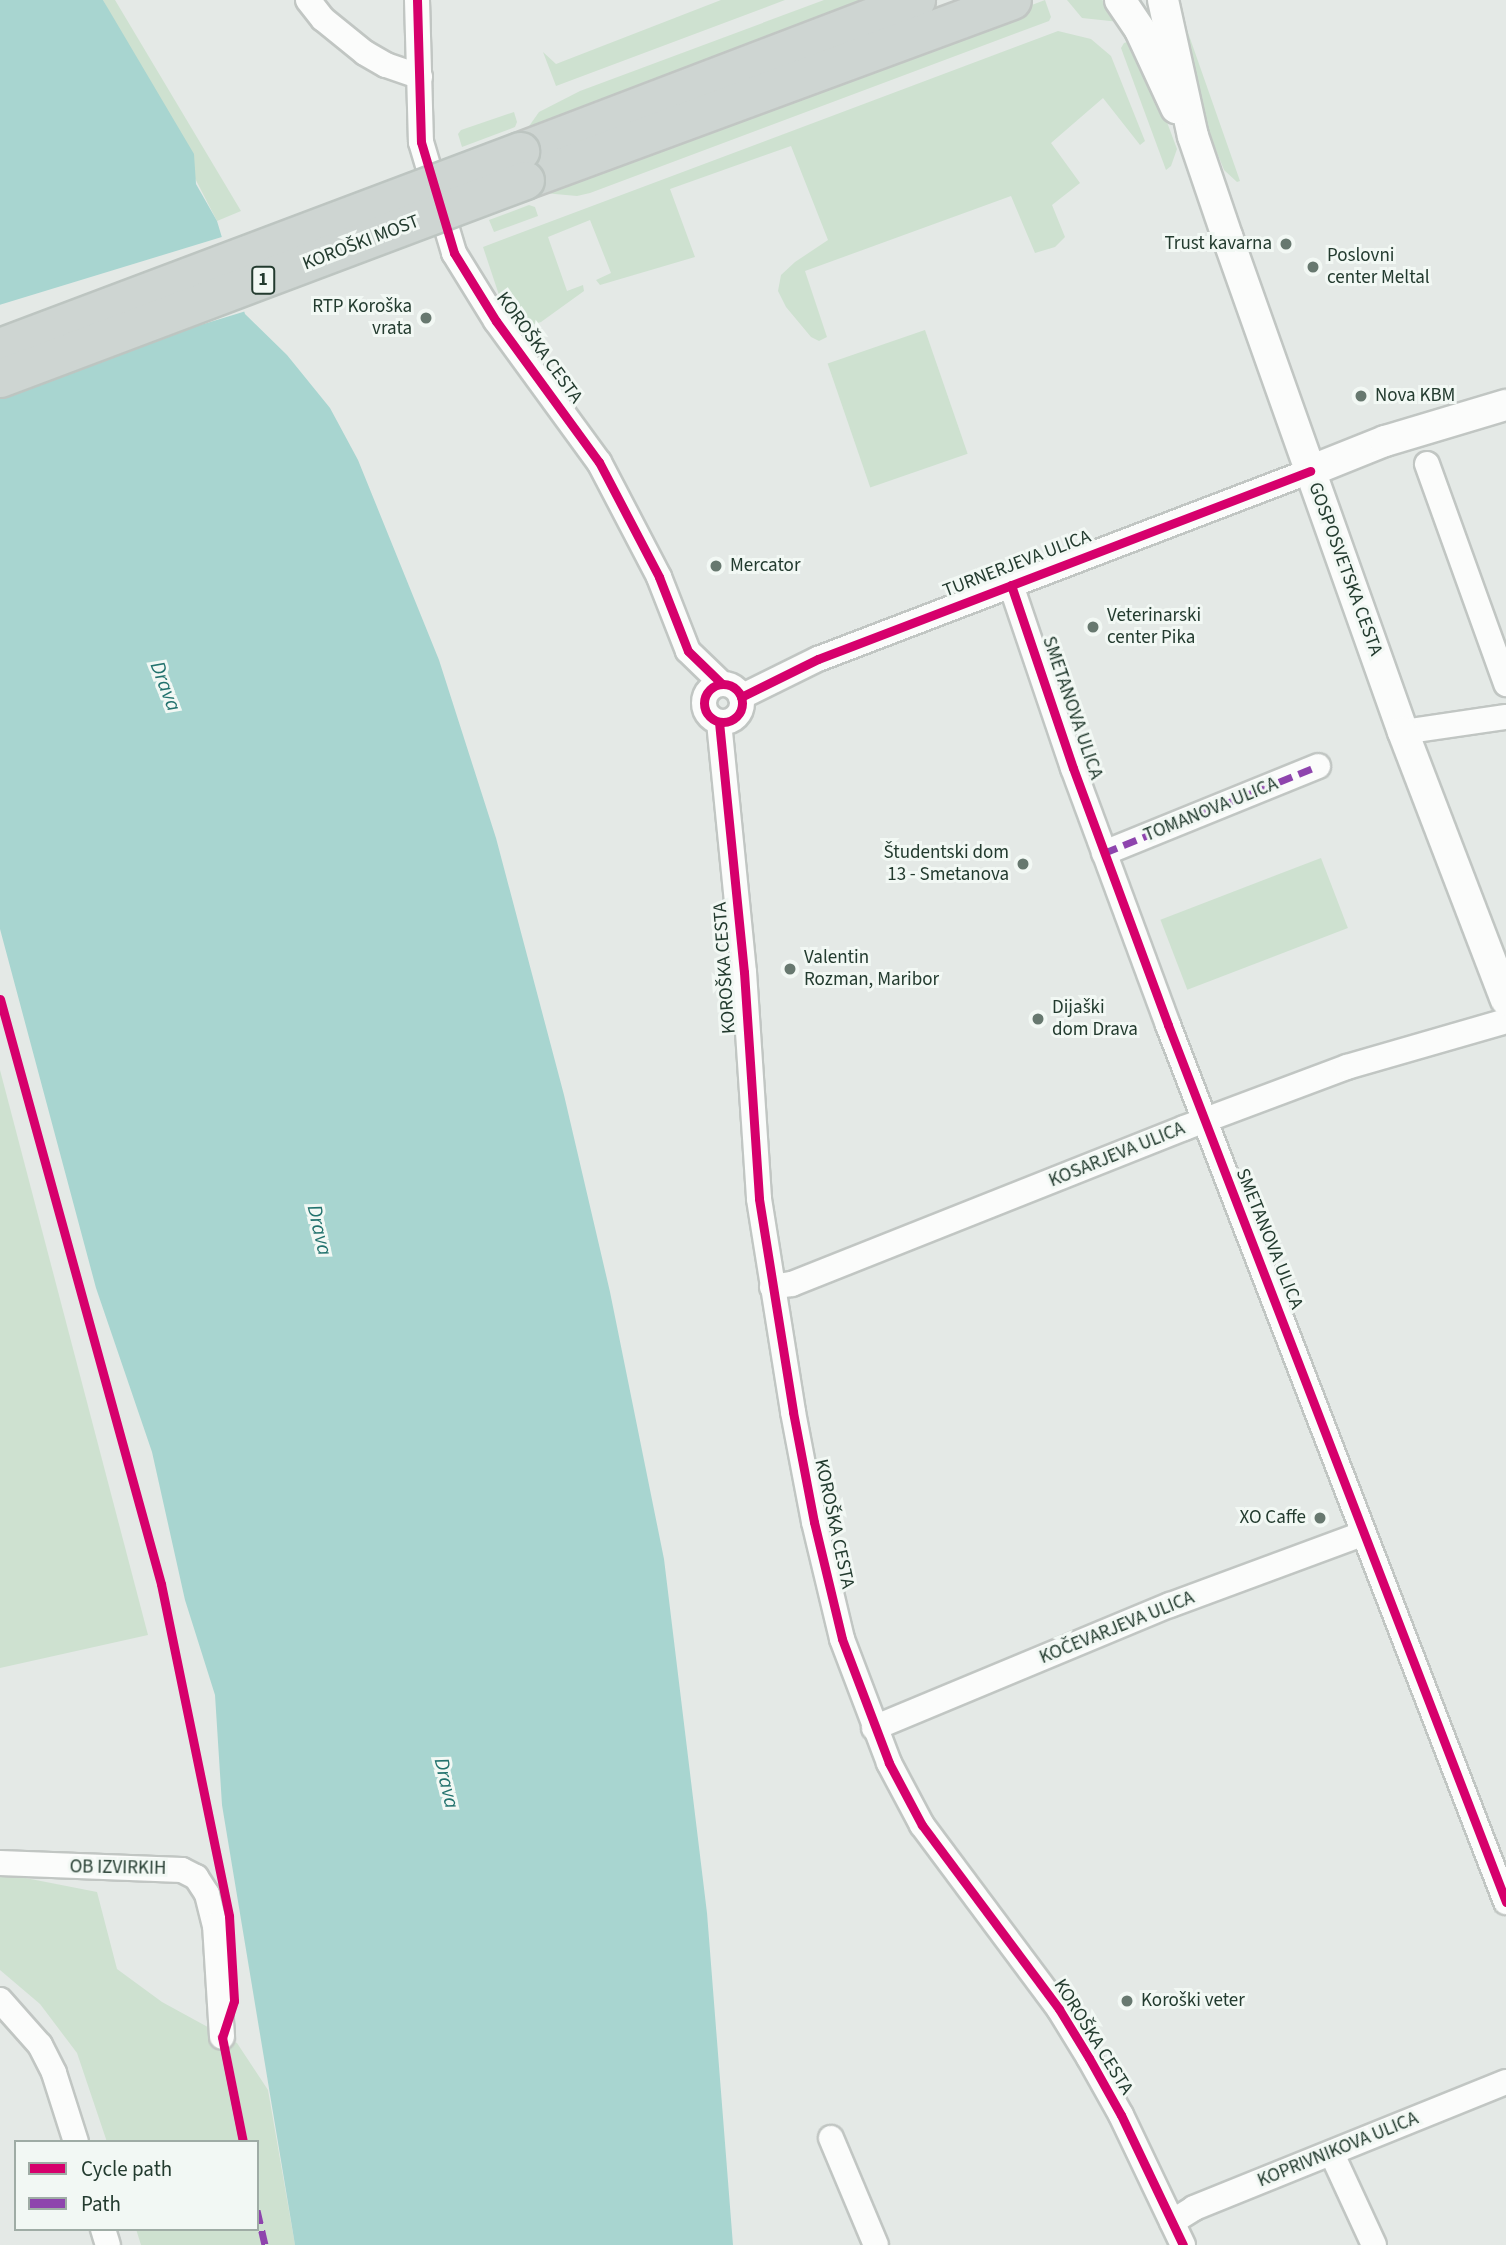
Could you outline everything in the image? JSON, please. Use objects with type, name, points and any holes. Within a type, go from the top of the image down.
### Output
[{"type":"main road","name":"1","points":[[522,166],[916,0]]},
{"type":"main road","name":"1","points":[[522,166],[1012,0]]},
{"type":"main road","name":"KOROŠKI MOST","points":[[0,347],[522,166]]},
{"type":"main road","name":"KOROŠKI MOST","points":[[0,378],[522,166]]},
{"type":"street","points":[[308,0],[323,19],[365,53],[386,65],[420,77]]},
{"type":"street","name":"KOROŠKA CESTA","points":[[417,0],[421,142],[454,253],[496,321],[599,462],[659,577],[688,651],[732,691]]},
{"type":"street","points":[[1121,0],[1140,30],[1167,92],[1193,136]]},
{"type":"street","points":[[1163,0],[1193,136]]},
{"type":"street","name":"GOSPOSVETSKA CESTA","points":[[1193,136],[1403,732],[1506,1000]]},
{"type":"street","name":"TURNERJEVA ULICA","points":[[732,691],[1385,441],[1506,405]]},
{"type":"street","points":[[1427,464],[1506,684]]},
{"type":"street","name":"SMETANOVA ULICA","points":[[1011,585],[1104,853],[1204,1121],[1298,1358],[1362,1534],[1506,1902]]},
{"type":"street","points":[[688,651],[688,676],[709,716],[719,722],[737,716],[732,691],[709,691],[704,702]]},
{"type":"street","points":[[1403,732],[1506,717]]},
{"type":"street","name":"KOROŠKA CESTA","points":[[719,722],[744,972],[759,1199],[772,1287],[820,1548],[842,1639],[874,1728],[922,1825],[1059,2009],[1089,2057],[1183,2245]]},
{"type":"street","name":"TOMANOVA ULICA","points":[[1104,853],[1318,766]]},
{"type":"street","name":"KOSARJEVA ULICA","points":[[772,1287],[792,1284],[1348,1067],[1506,1021]]},
{"type":"street","name":"KOČEVARJEVA ULICA","points":[[874,1728],[1170,1605],[1362,1534]]},
{"type":"street","name":"OB IZVIRKIH","points":[[0,1863],[171,1869],[183,1870],[196,1877],[206,1894],[215,1925],[222,2037]]},
{"type":"street","points":[[0,2000],[40,2045],[54,2073],[75,2140]]},
{"type":"street","name":"KOPRIVNIKOVA ULICA","points":[[1172,2222],[1194,2208],[1506,2082]]},
{"type":"street","points":[[831,2138],[876,2245]]},
{"type":"street","points":[[1332,2154],[1374,2245]]},
{"type":"green space","points":[[103,0],[115,0],[241,211],[217,221]]},
{"type":"green space","points":[[721,0],[785,0],[556,86],[543,52],[556,64]]},
{"type":"green space","points":[[824,0],[869,0],[527,129],[539,112],[580,91]]},
{"type":"green space","points":[[1045,0],[1051,17],[1049,21],[590,193],[577,196],[544,193],[528,195]]},
{"type":"green space","points":[[1067,0],[1102,0],[1116,8],[1129,23],[1082,18]]},
{"type":"green space","points":[[1185,24],[1240,181],[1237,182],[1224,170],[1205,123],[1180,25]]},
{"type":"green space","points":[[1058,31],[1091,39],[1111,56],[1145,141],[1140,145],[1103,98],[1051,143],[1080,183],[1052,205],[1065,237],[1055,247],[1035,253],[1011,196],[805,271],[827,337],[819,341],[811,337],[786,307],[778,291],[781,275],[828,240],[791,146],[670,189],[695,257],[600,285],[596,280],[611,273],[590,220],[548,237],[567,291],[583,285],[584,291],[541,322],[528,326],[515,318],[501,301],[483,247]]},
{"type":"green space","points":[[1136,39],[1177,149],[1171,166],[1166,170],[1121,48],[1124,43]]},
{"type":"green space","points":[[514,112],[517,122],[515,127],[462,147],[458,134],[461,130]]},
{"type":"green space","points":[[529,205],[535,207],[538,216],[494,232],[489,220]]},
{"type":"green space","points":[[925,330],[968,454],[870,487],[828,364]]},
{"type":"green space","points":[[1321,858],[1348,928],[1187,990],[1160,920]]},
{"type":"green space","points":[[0,1070],[148,1635],[0,1668]]},
{"type":"green space","points":[[0,1873],[97,1892],[117,1969],[162,2002],[237,2043],[268,2090],[295,2245],[141,2245],[137,2231],[259,2231],[259,2140],[106,2140],[77,2053],[40,2004],[0,1970]]},
{"type":"water","name":"Drava","points":[[0,0],[103,0],[194,154],[196,184],[217,221],[245,314],[287,355],[330,408],[358,460],[439,660],[496,838],[564,1095],[610,1292],[664,1559],[707,1913],[733,2245],[295,2245],[222,1805],[215,1695],[185,1600],[152,1452],[96,1288],[0,929]]},
{"type":"pier","points":[[225,236],[248,311],[17,381],[0,324],[0,305]]},
{"type":"marked path","points":[[1104,853],[1318,766]]},
{"type":"marked path","points":[[259,2219],[265,2245]]},
{"type":"cycle path","points":[[417,0],[421,142],[454,253],[496,321],[599,462],[659,577],[688,651],[722,684]]},
{"type":"cycle path","points":[[741,697],[818,659],[1310,471]]},
{"type":"cycle path","points":[[1011,585],[1073,768],[1168,1025],[1506,1902]]},
{"type":"cycle path","points":[[723,684],[736,690],[742,703],[736,716],[723,722],[710,716],[704,703],[710,690],[723,684]]},
{"type":"cycle path","points":[[719,722],[744,972],[759,1199],[793,1412],[814,1522],[842,1639],[889,1763],[922,1825],[1059,2009],[1121,2115],[1183,2245]]},
{"type":"cycle path","points":[[0,999],[161,1584],[229,1916],[234,2001],[222,2037],[243,2140]]},
{"type":"place","name":"Trust kavarna","points":[[1286,244]]},
{"type":"place","name":"Poslovni center Meltal","points":[[1313,267]]},
{"type":"place","name":"RTP Koroška vrata","points":[[426,318]]},
{"type":"place","name":"Nova KBM","points":[[1361,396]]},
{"type":"place","name":"Mercator","points":[[716,566]]},
{"type":"place","name":"Veterinarski center Pika","points":[[1093,627]]},
{"type":"place","name":"Študentski dom 13 - Smetanova","points":[[1023,864]]},
{"type":"place","name":"Valentin Rozman, Maribor","points":[[790,969]]},
{"type":"place","name":"Dijaški dom Drava","points":[[1038,1019]]},
{"type":"place","name":"XO Caffe","points":[[1320,1518]]},
{"type":"place","name":"Koroški veter","points":[[1127,2001]]}]
